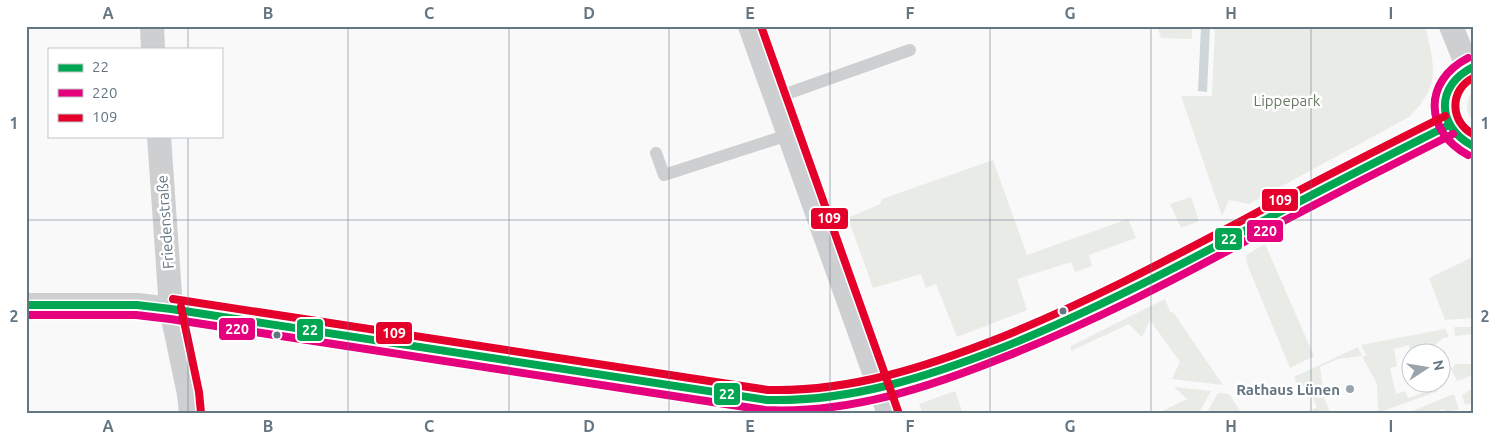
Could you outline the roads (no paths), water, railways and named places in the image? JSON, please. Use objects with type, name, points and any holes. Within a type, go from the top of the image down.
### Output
[{"type":"street","points":[[152,26],[154,48]]},
{"type":"street","points":[[750,26],[889,414]]},
{"type":"street","points":[[1451,26],[1470,68],[1451,83],[1446,93],[1445,115],[1449,125],[1461,140],[1473,146]]},
{"type":"street","points":[[26,305],[137,305],[171,309],[767,400],[804,402],[879,389],[943,371],[1093,309],[1335,182],[1449,125]]},
{"type":"street","name":"Friedenstraße","points":[[160,138],[171,309],[189,394],[191,414]]},
{"type":"lane","points":[[775,98],[910,50]]},
{"type":"lane","points":[[656,153],[664,175],[788,135]]},
{"type":"place","name":"Rathaus Lünen","points":[[1350,389]]},
{"type":"park label","name":"Lippepark","points":[[1287,100]]}]
